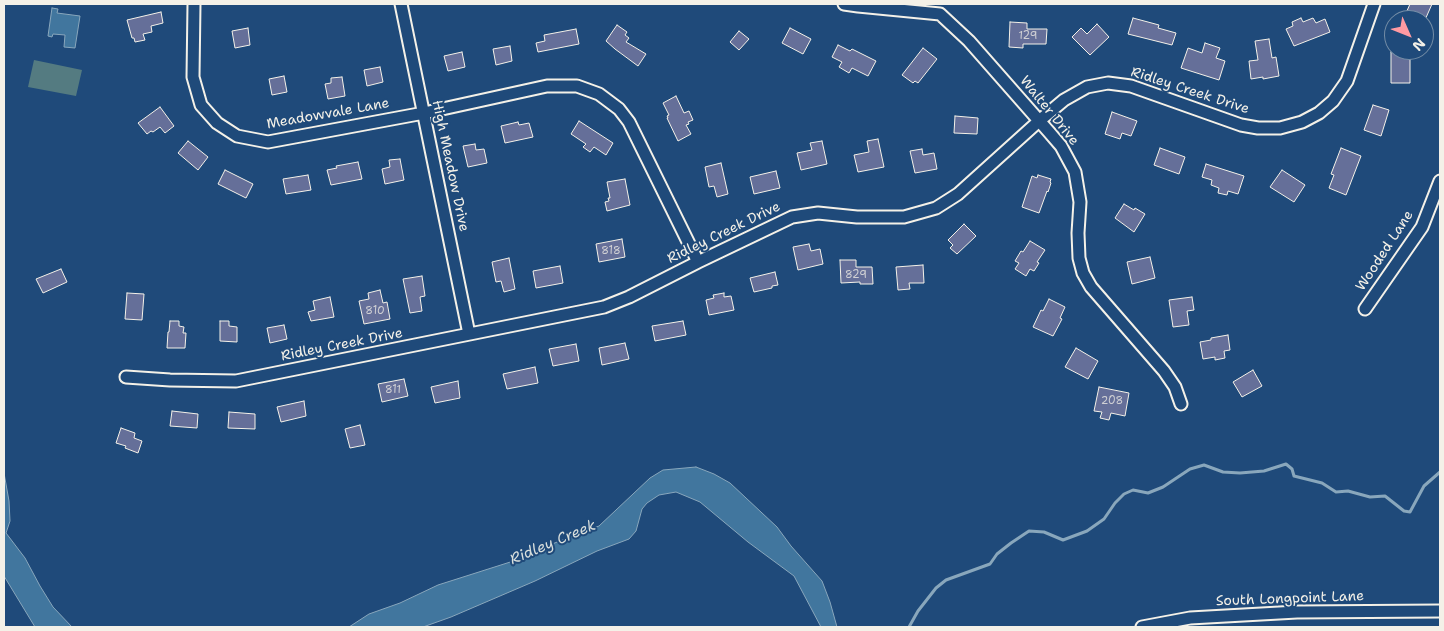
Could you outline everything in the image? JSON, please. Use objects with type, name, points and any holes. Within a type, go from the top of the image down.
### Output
[{"type":"street","name":"Meadowvale Lane","points":[[194,4],[193,77],[201,104],[217,124],[237,136],[268,142],[424,113],[547,86],[577,86],[600,94],[619,109],[630,122],[698,262]]},
{"type":"street","name":"High Meadow Drive","points":[[401,4],[469,334]]},
{"type":"street","name":"Walter Drive","points":[[844,4],[942,9],[1061,146],[1075,172],[1080,202],[1079,258],[1083,273],[1090,287],[1164,371],[1175,387],[1181,404]]},
{"type":"street","name":"Ridley Creek Drive","points":[[126,377],[236,381],[604,307],[629,297],[792,217],[818,213],[904,217],[936,208],[958,194],[1064,100],[1087,87],[1108,83],[1131,86],[1247,126],[1258,128],[1280,128],[1302,122],[1333,101],[1347,81],[1374,4]]},
{"type":"street","name":"Wooded Lane","points":[[1365,309],[1422,227],[1440,181]]},
{"type":"street","name":"South Longpoint Lane","points":[[1142,627],[1190,618],[1297,612],[1440,611]]},
{"type":"green space","points":[[34,60],[82,70],[76,96],[28,87]]},
{"type":"water","points":[[52,8],[58,9],[57,13],[80,16],[75,48],[64,47],[65,35],[53,34],[52,37],[48,36]]},
{"type":"water","points":[[696,467],[730,483],[777,527],[822,581],[837,627],[821,627],[794,576],[748,542],[700,502],[676,492],[659,495],[647,503],[642,509],[636,531],[629,539],[597,551],[535,581],[451,617],[423,627],[349,627],[369,614],[400,603],[438,585],[526,557],[539,549],[599,526],[650,478],[663,470]]},
{"type":"water","points":[[4,473],[10,521],[6,533],[25,558],[53,607],[72,627],[35,627],[4,576]]},
{"type":"building","points":[[1410,4],[1432,4],[1429,10],[1407,10]]},
{"type":"building","points":[[161,12],[163,23],[151,26],[152,32],[143,34],[145,40],[135,42],[127,20]]},
{"type":"building","points":[[1133,18],[1159,25],[1158,28],[1176,33],[1172,45],[1128,34]]},
{"type":"building","points":[[1301,18],[1303,22],[1313,18],[1316,23],[1325,19],[1330,32],[1294,46],[1286,29],[1293,26],[1292,22]]},
{"type":"building","points":[[1010,22],[1027,23],[1027,29],[1047,29],[1046,44],[1023,44],[1023,48],[1009,47]]},
{"type":"building","points":[[1097,24],[1109,37],[1090,55],[1072,37],[1081,28],[1087,34]]},
{"type":"building","points":[[617,25],[627,32],[625,35],[629,38],[626,42],[646,54],[638,66],[606,41]]},
{"type":"building","points":[[248,28],[250,45],[235,48],[232,31]]},
{"type":"building","points":[[790,28],[811,39],[803,54],[782,43]]},
{"type":"building","points":[[576,29],[579,44],[538,52],[536,43],[545,41],[544,35]]},
{"type":"building","points":[[739,31],[749,39],[739,50],[730,42]]},
{"type":"building","points":[[1269,39],[1272,58],[1276,57],[1279,76],[1251,79],[1249,61],[1258,60],[1255,41]]},
{"type":"building","points":[[1205,43],[1220,48],[1216,58],[1225,61],[1219,80],[1181,68],[1188,48],[1202,53]]},
{"type":"building","points":[[838,45],[850,51],[852,49],[876,61],[868,76],[852,68],[849,73],[839,67],[842,62],[832,57]]},
{"type":"building","points":[[510,46],[512,61],[496,65],[493,49]]},
{"type":"building","points":[[923,48],[937,59],[918,83],[915,81],[913,83],[902,75]]},
{"type":"building","points":[[462,52],[465,67],[448,71],[444,56]]},
{"type":"building","points":[[1391,60],[1410,60],[1410,83],[1391,83]]},
{"type":"building","points":[[380,67],[383,82],[367,86],[364,70]]},
{"type":"building","points":[[284,76],[287,92],[272,95],[269,79]]},
{"type":"building","points":[[342,77],[345,96],[328,99],[325,84],[331,83],[331,78]]},
{"type":"building","points":[[676,96],[684,113],[689,111],[693,120],[686,125],[691,134],[678,141],[667,118],[669,115],[663,103]]},
{"type":"building","points":[[1373,105],[1389,110],[1381,136],[1364,130]]},
{"type":"building","points":[[160,107],[174,126],[165,133],[160,127],[147,134],[138,123]]},
{"type":"building","points":[[1112,112],[1137,121],[1131,136],[1122,133],[1120,139],[1105,134]]},
{"type":"building","points":[[955,116],[978,118],[977,134],[954,133]]},
{"type":"building","points":[[579,121],[613,143],[606,155],[594,147],[590,152],[583,147],[586,144],[571,134]]},
{"type":"building","points":[[518,122],[519,125],[529,123],[533,137],[505,143],[501,126]]},
{"type":"building","points":[[878,139],[884,167],[858,172],[854,155],[869,152],[867,141]]},
{"type":"building","points":[[188,141],[208,157],[198,170],[178,153]]},
{"type":"building","points":[[822,141],[827,164],[801,170],[797,153],[812,150],[810,143]]},
{"type":"building","points":[[475,144],[476,150],[484,149],[487,163],[468,167],[463,146]]},
{"type":"building","points":[[1160,148],[1185,157],[1179,174],[1154,165]]},
{"type":"building","points":[[1341,148],[1361,156],[1346,195],[1329,188],[1334,175],[1331,174]]},
{"type":"building","points":[[922,149],[923,155],[934,153],[937,169],[915,173],[910,151]]},
{"type":"building","points":[[400,159],[404,180],[385,184],[382,169],[390,167],[389,160]]},
{"type":"building","points":[[358,162],[362,179],[331,185],[327,170],[337,168],[336,166]]},
{"type":"building","points":[[721,163],[728,194],[717,197],[714,186],[709,187],[705,167]]},
{"type":"building","points":[[1206,164],[1244,176],[1238,194],[1228,191],[1227,195],[1218,193],[1219,188],[1211,185],[1212,180],[1202,177]]},
{"type":"building","points":[[225,170],[253,184],[246,198],[218,184]]},
{"type":"building","points":[[1282,170],[1305,185],[1294,202],[1270,187]]},
{"type":"building","points":[[776,171],[780,188],[754,194],[750,177]]},
{"type":"building","points":[[308,175],[311,190],[286,194],[283,179]]},
{"type":"building","points":[[1038,175],[1051,179],[1039,213],[1022,207],[1032,176],[1037,178]]},
{"type":"building","points":[[625,179],[630,205],[607,211],[605,202],[609,201],[608,198],[610,198],[607,182]]},
{"type":"building","points":[[1124,204],[1145,214],[1134,232],[1115,218]]},
{"type":"building","points":[[964,224],[976,236],[957,254],[950,248],[953,245],[948,240]]},
{"type":"building","points":[[622,239],[625,257],[599,262],[596,244]]},
{"type":"building","points":[[1030,241],[1045,250],[1037,262],[1039,263],[1034,271],[1030,269],[1026,276],[1015,269],[1019,263],[1015,261]]},
{"type":"building","points":[[809,244],[811,251],[820,249],[823,264],[798,270],[793,247]]},
{"type":"building","points":[[1150,257],[1155,278],[1132,284],[1127,262]]},
{"type":"building","points":[[509,258],[515,289],[504,292],[501,281],[496,282],[492,262]]},
{"type":"building","points":[[840,260],[856,260],[856,267],[872,267],[873,284],[860,284],[860,282],[841,283]]},
{"type":"building","points":[[923,265],[924,283],[909,283],[910,289],[898,290],[896,267]]},
{"type":"building","points":[[560,266],[563,283],[536,288],[533,271]]},
{"type":"building","points":[[61,269],[67,282],[43,293],[36,279]]},
{"type":"building","points":[[775,272],[778,285],[754,292],[750,278]]},
{"type":"building","points":[[422,276],[425,296],[420,297],[422,311],[410,313],[403,279]]},
{"type":"building","points":[[380,290],[383,303],[387,302],[390,319],[364,324],[359,301],[369,299],[368,293]]},
{"type":"building","points":[[127,293],[144,294],[142,320],[125,319]]},
{"type":"building","points":[[724,293],[724,297],[731,296],[734,310],[709,315],[706,300],[714,298],[713,295]]},
{"type":"building","points":[[330,297],[334,317],[311,321],[308,312],[315,310],[313,301]]},
{"type":"building","points":[[1192,297],[1194,310],[1187,311],[1189,325],[1173,327],[1169,300]]},
{"type":"building","points":[[1049,299],[1065,307],[1060,318],[1062,319],[1053,336],[1033,327]]},
{"type":"building","points":[[170,321],[179,321],[179,326],[184,327],[183,333],[186,333],[185,348],[167,348]]},
{"type":"building","points":[[220,321],[229,321],[229,326],[237,327],[237,342],[220,341]]},
{"type":"building","points":[[683,321],[686,335],[655,341],[652,326]]},
{"type":"building","points":[[284,325],[287,339],[270,343],[267,328]]},
{"type":"building","points":[[1228,335],[1230,350],[1224,351],[1225,358],[1215,360],[1215,357],[1203,359],[1200,342]]},
{"type":"building","points":[[625,343],[629,359],[602,365],[599,348]]},
{"type":"building","points":[[576,344],[579,361],[553,366],[549,349]]},
{"type":"building","points":[[1076,348],[1098,361],[1088,379],[1065,367]]},
{"type":"building","points":[[535,367],[538,383],[507,389],[503,374]]},
{"type":"building","points":[[1253,370],[1262,386],[1242,397],[1233,382]]},
{"type":"building","points":[[404,379],[408,396],[382,402],[378,384]]},
{"type":"building","points":[[458,381],[460,398],[435,403],[431,387]]},
{"type":"building","points":[[1099,387],[1129,393],[1125,416],[1111,413],[1109,420],[1100,418],[1102,412],[1094,411]]},
{"type":"building","points":[[304,401],[306,416],[281,422],[277,407]]},
{"type":"building","points":[[172,411],[198,414],[197,428],[170,426]]},
{"type":"building","points":[[229,412],[255,414],[255,429],[228,428]]},
{"type":"building","points":[[360,425],[365,445],[350,448],[345,429]]},
{"type":"building","points":[[121,428],[135,433],[134,438],[142,441],[138,453],[116,443]]},
{"type":"waterway","points":[[909,627],[918,611],[936,588],[946,580],[990,564],[997,554],[1029,531],[1044,532],[1063,540],[1087,531],[1104,519],[1124,494],[1133,490],[1148,493],[1163,487],[1190,469],[1204,465],[1223,472],[1240,473],[1264,471],[1286,464],[1292,469],[1294,476],[1322,483],[1336,492],[1348,491],[1370,497],[1385,496],[1404,511],[1410,512],[1424,486],[1440,472]]},
{"type":"water label","name":"Ridley Creek","points":[[553,543]]}]
